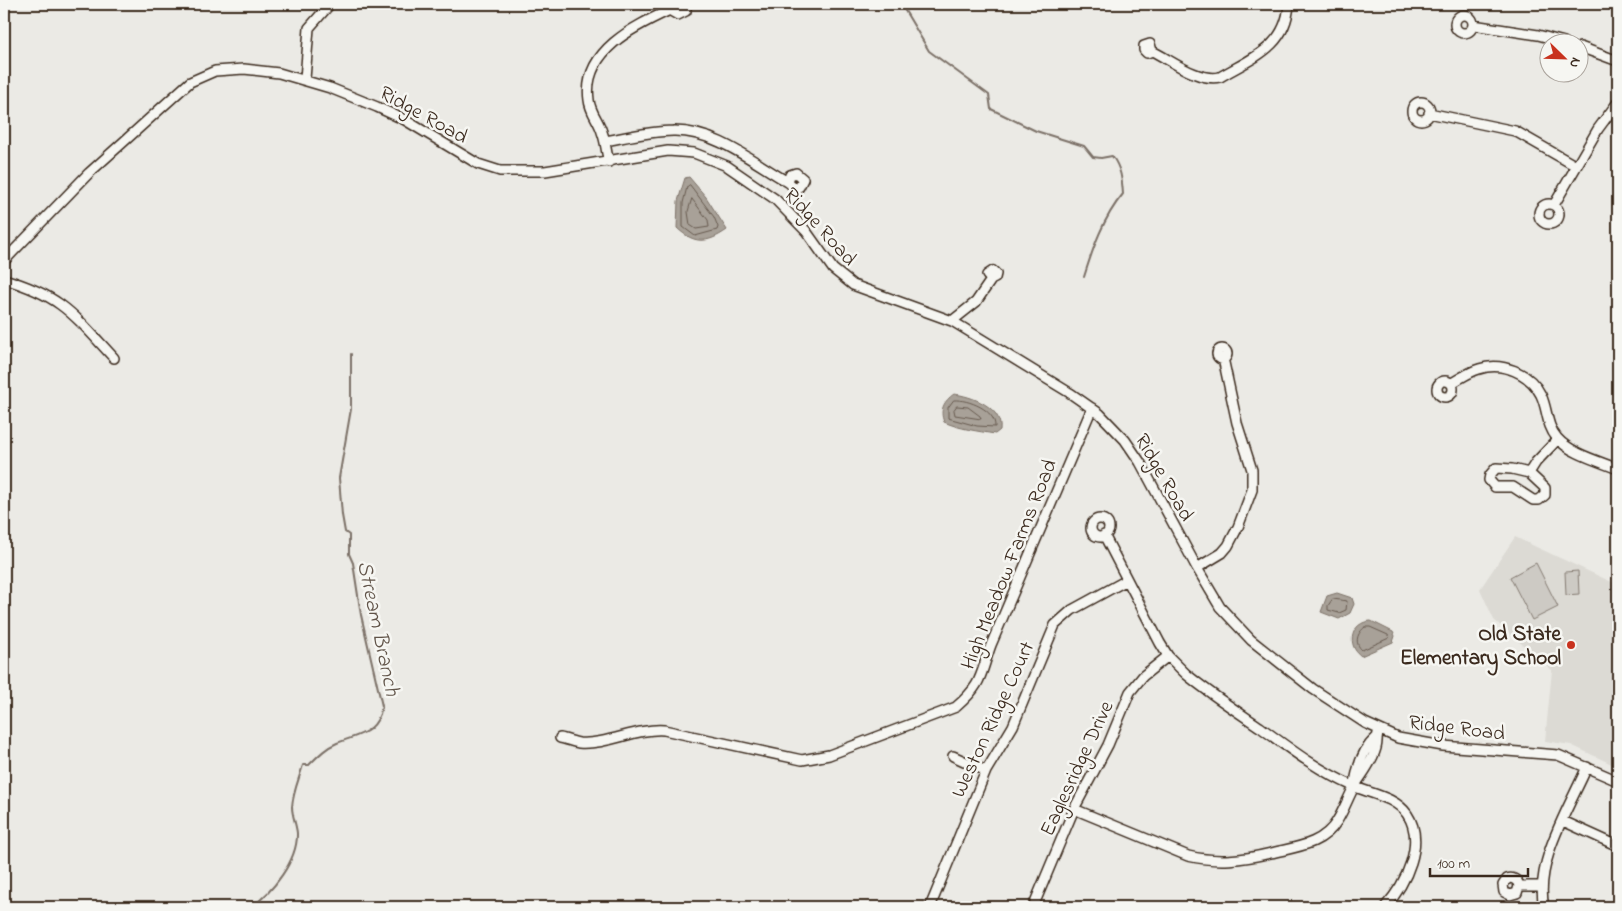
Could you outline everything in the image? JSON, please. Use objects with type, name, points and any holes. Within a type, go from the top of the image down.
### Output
[{"type":"street","points":[[305,79],[309,28],[330,4]]},
{"type":"street","points":[[609,162],[605,140],[589,100],[590,84],[596,66],[620,35],[670,7],[676,14],[681,14],[686,10],[686,4]]},
{"type":"street","points":[[1152,51],[1201,76],[1220,77],[1272,45],[1286,24],[1289,4]]},
{"type":"street","points":[[1473,25],[1540,36]]},
{"type":"street","points":[[1590,51],[1618,61]]},
{"type":"street","name":"Ridge Road","points":[[4,262],[45,217],[90,173],[194,79],[208,73],[228,69],[279,73],[305,79],[405,120],[450,150],[490,169],[514,173],[609,162],[680,151],[708,158],[746,177],[791,213],[833,269],[853,285],[952,321],[1092,408],[1124,440],[1140,462],[1220,607],[1251,640],[1313,690],[1377,734],[1428,744],[1558,755],[1618,781]]},
{"type":"street","points":[[1554,205],[1611,109],[1618,102]]},
{"type":"street","points":[[1429,113],[1515,132],[1576,166]]},
{"type":"street","points":[[605,140],[661,132],[691,132],[712,138],[788,182]]},
{"type":"street","points":[[4,279],[42,292],[57,301],[68,309],[114,358]]},
{"type":"street","points":[[952,321],[976,302],[991,280]]},
{"type":"street","points":[[1197,568],[1222,553],[1228,546],[1238,527],[1252,490],[1252,470],[1237,423],[1223,358]]},
{"type":"street","points":[[1452,383],[1471,372],[1490,367],[1499,366],[1518,372],[1541,394],[1548,426],[1558,439],[1574,449],[1618,469]]},
{"type":"street","name":"High Meadow Farms Road","points":[[560,738],[579,743],[594,742],[651,729],[664,730],[802,760],[829,755],[956,707],[972,693],[982,677],[990,645],[1092,408]]},
{"type":"street","points":[[1529,474],[1536,462],[1558,439]]},
{"type":"street","points":[[1496,468],[1512,469],[1529,474],[1545,488],[1545,495],[1539,500],[1533,500],[1513,487],[1495,487],[1489,480],[1490,475],[1496,468]]},
{"type":"street","points":[[1104,535],[1168,656],[1190,678],[1312,764],[1354,787],[1399,806],[1411,821],[1416,837],[1414,852],[1396,893],[1385,907]]},
{"type":"street","name":"Weston Ridge Court","points":[[930,907],[986,771],[1012,726],[1055,624],[1072,610],[1127,580]]},
{"type":"street","name":"Eaglesridge Drive","points":[[1033,907],[1074,809],[1108,745],[1130,692],[1143,676],[1168,656]]},
{"type":"street","points":[[1074,809],[1188,856],[1215,860],[1240,860],[1305,845],[1325,835],[1338,821],[1354,787],[1365,773],[1377,746],[1377,734]]},
{"type":"street","points":[[953,756],[986,771]]},
{"type":"street","points":[[1544,907],[1541,886],[1550,850],[1587,767]]},
{"type":"street","points":[[1563,821],[1618,846]]},
{"type":"street","points":[[1519,886],[1541,886]]},
{"type":"shaded area","name":"Old State Elementary School","points":[[1515,537],[1618,585],[1618,767],[1571,745],[1545,741],[1552,670],[1494,620],[1480,589]]},
{"type":"shaded area","points":[[1536,563],[1558,607],[1532,620],[1510,577]]},
{"type":"shaded area","points":[[1578,571],[1579,594],[1566,595],[1565,572]]},
{"type":"water","points":[[689,177],[706,197],[727,230],[720,235],[707,240],[701,240],[689,237],[677,228],[678,201],[685,178]]},
{"type":"water","points":[[954,394],[977,400],[991,409],[1000,422],[1000,430],[995,434],[962,428],[944,422],[943,406]]},
{"type":"water","points":[[1337,593],[1352,598],[1354,604],[1350,613],[1339,619],[1321,612],[1327,596]]},
{"type":"water","points":[[1371,621],[1393,632],[1395,636],[1393,642],[1361,656],[1353,646],[1353,635],[1359,625]]},
{"type":"waterway","points":[[901,4],[929,51],[989,95],[991,109],[1036,131],[1084,146],[1093,157],[1112,156],[1115,160],[1120,174],[1123,194],[1104,223],[1084,277]]},
{"type":"waterway","name":"Stream Branch","points":[[251,907],[275,885],[293,854],[297,833],[292,810],[293,801],[303,765],[309,765],[333,745],[366,732],[376,722],[382,706],[361,615],[353,563],[349,554],[349,535],[345,532],[342,515],[339,478],[351,409],[351,354]]},
{"type":"place","name":"Old State Elementary School","points":[[1571,645]]}]
